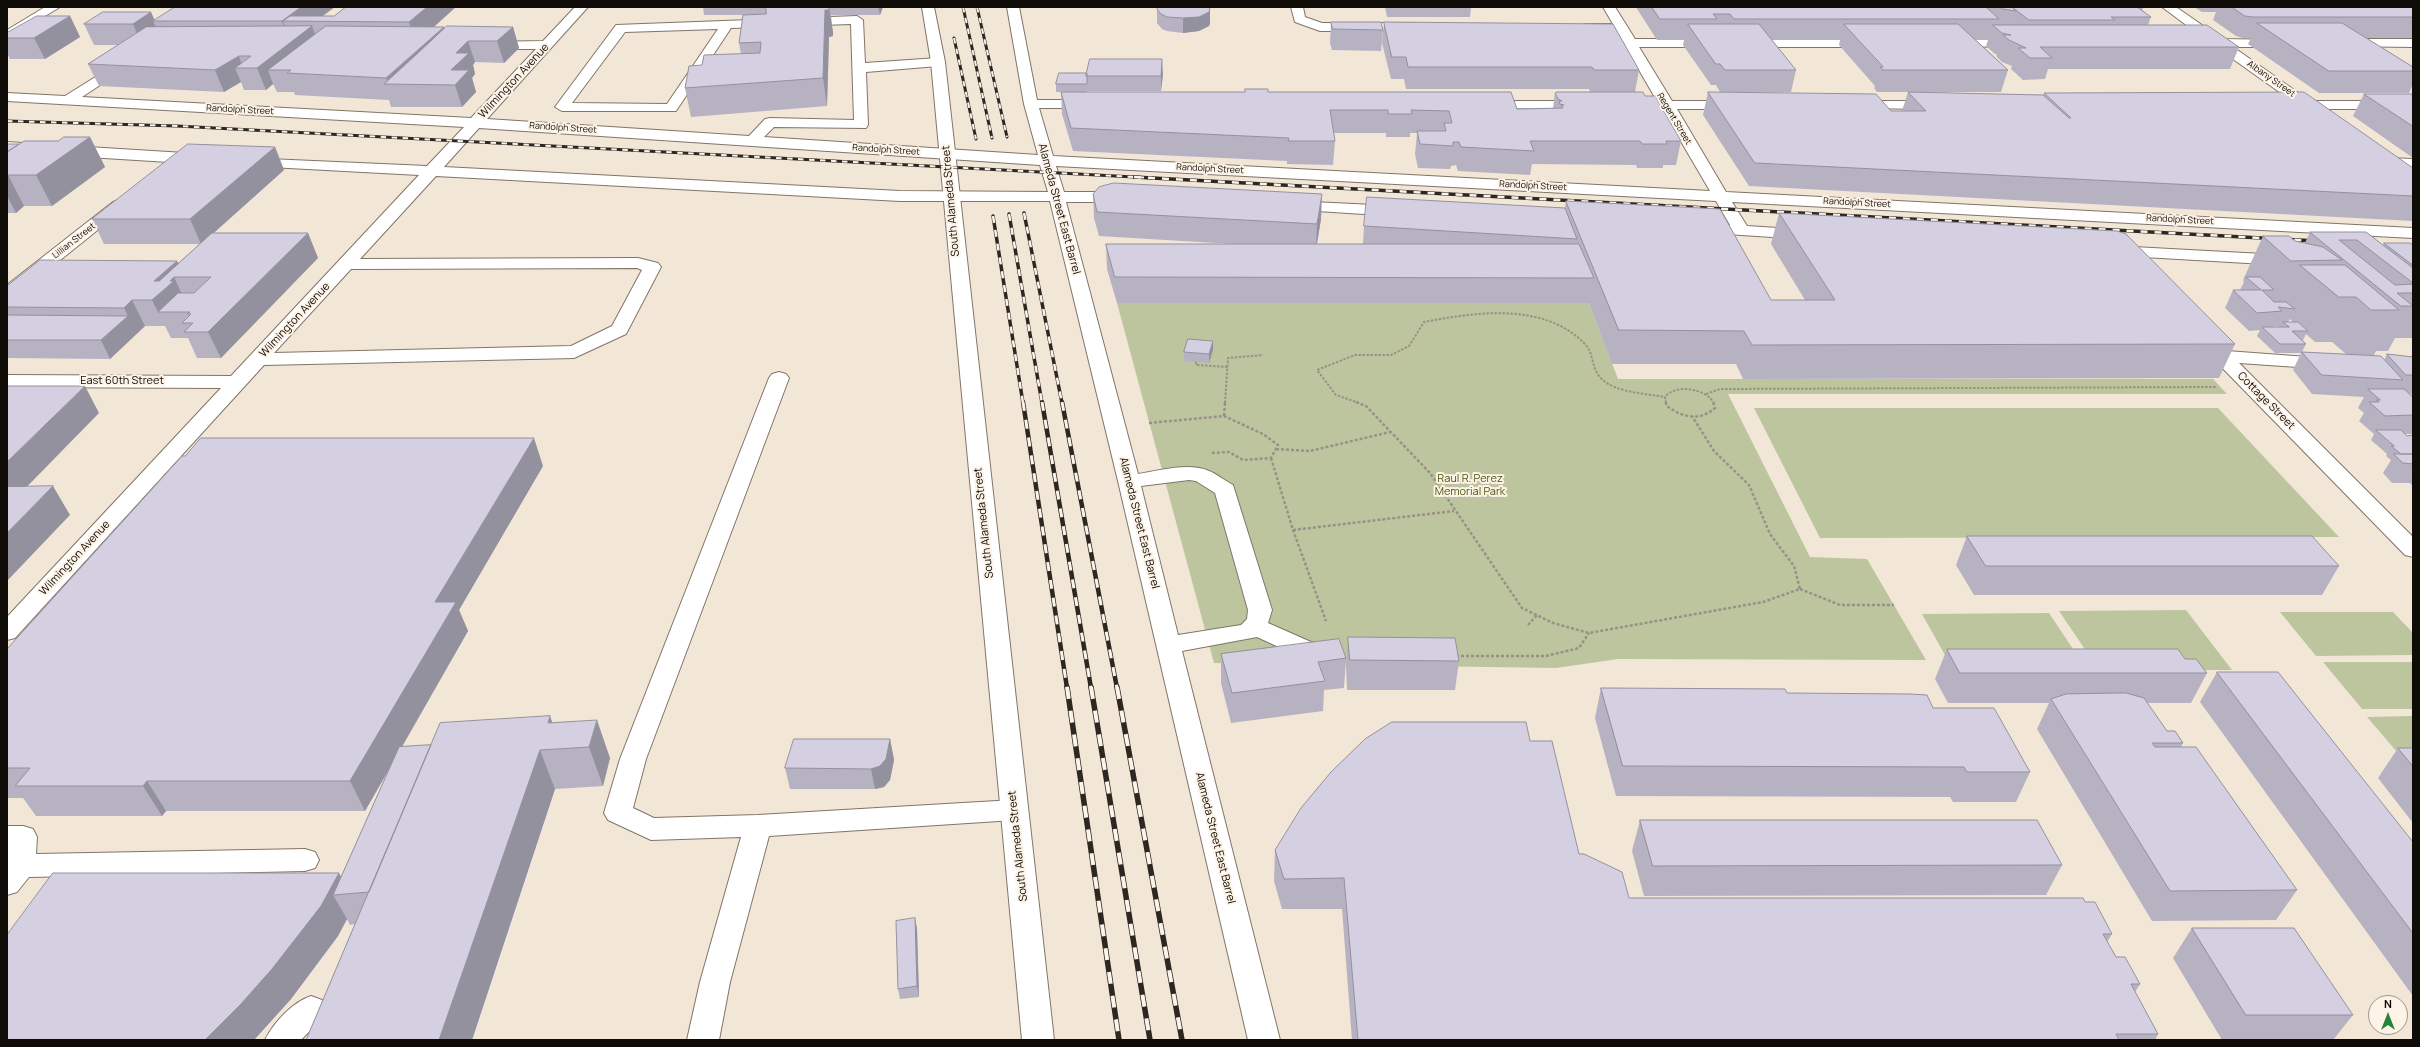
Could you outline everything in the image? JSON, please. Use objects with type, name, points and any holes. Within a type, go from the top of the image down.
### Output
[{"type":"street","points":[[7,35],[54,7]]},
{"type":"street","name":"Wilmington Avenue","points":[[7,632],[582,7]]},
{"type":"street","name":"South Alameda Street","points":[[928,7],[938,62],[950,197],[1038,1040]]},
{"type":"street","name":"Alameda Street East Barrel","points":[[1013,7],[1031,104],[1057,196],[1129,481],[1264,1040]]},
{"type":"street","points":[[1297,7],[1299,19],[1320,27],[1427,27]]},
{"type":"street","name":"Regent Street","points":[[1609,7],[1741,230]]},
{"type":"street","name":"Albany Street","points":[[2168,7],[2326,118]]},
{"type":"street","points":[[2183,17],[2202,17]]},
{"type":"street","points":[[727,25],[671,108],[562,107],[621,28],[857,20],[861,125],[770,122],[753,141]]},
{"type":"street","points":[[1568,28],[1621,28]]},
{"type":"street","points":[[1630,43],[1884,43]]},
{"type":"street","points":[[1940,43],[2028,43]]},
{"type":"street","points":[[2187,43],[2290,43]]},
{"type":"street","points":[[2329,43],[2413,43]]},
{"type":"street","points":[[477,45],[548,45]]},
{"type":"street","points":[[68,100],[132,58]]},
{"type":"street","points":[[859,68],[938,62]]},
{"type":"street","name":"Randolph Street","points":[[7,97],[476,123],[1047,160],[2413,232]]},
{"type":"street","points":[[1031,104],[1105,104]]},
{"type":"street","points":[[1469,105],[1595,105]]},
{"type":"street","points":[[1619,105],[1753,105]]},
{"type":"street","points":[[1840,105],[1951,105]]},
{"type":"street","points":[[2275,105],[2413,105]]},
{"type":"street","points":[[7,147],[218,160]]},
{"type":"street","points":[[2376,154],[2389,163],[2410,170]]},
{"type":"street","points":[[163,171],[180,158]]},
{"type":"street","points":[[234,160],[884,195],[950,197],[1057,196],[1143,198]]},
{"type":"street","name":"Lillian Street","points":[[7,294],[132,195]]},
{"type":"street","points":[[1275,205],[1408,212]]},
{"type":"street","points":[[1685,227],[1820,235]]},
{"type":"street","points":[[2096,250],[2302,261]]},
{"type":"street","points":[[2119,251],[2139,272]]},
{"type":"street","points":[[259,359],[574,352],[619,330],[652,267],[638,263],[346,264]]},
{"type":"street","name":"Cottage Street","points":[[2195,328],[2413,550]]},
{"type":"street","points":[[2222,356],[2342,364]]},
{"type":"street","points":[[779,378],[633,759],[618,813],[651,829],[758,826],[1014,810]]},
{"type":"street","name":"East 60th Street","points":[[7,381],[238,382]]},
{"type":"street","points":[[1129,481],[1189,474],[1201,475],[1225,490],[1260,610],[1258,621],[1248,632],[1168,645]]},
{"type":"street","points":[[1253,626],[1305,649],[1340,656]]},
{"type":"street","points":[[702,1040],[715,982],[758,826]]},
{"type":"street","points":[[7,837],[23,837],[14,875],[305,860]]},
{"type":"street","points":[[281,1040],[311,1009]]},
{"type":"path","points":[[1665,397],[1664,401],[1670,409],[1692,416],[1707,415],[1716,408],[1715,403],[1706,394],[1681,389],[1674,390],[1665,397],[1618,387],[1604,380],[1596,372],[1592,352],[1575,334],[1557,322],[1537,316],[1488,314],[1451,317],[1424,322],[1409,346],[1392,354],[1355,355],[1317,370],[1336,395],[1366,406],[1430,473],[1454,511],[1522,608],[1553,623],[1589,633],[1763,602],[1800,589],[1840,605],[1894,605]]},
{"type":"path","points":[[1224,416],[1228,358],[1263,355]]},
{"type":"path","points":[[1196,362],[1196,365],[1227,367]]},
{"type":"path","points":[[1706,394],[1720,388],[2252,386]]},
{"type":"path","points":[[1149,423],[1224,416],[1263,434],[1278,445],[1271,458],[1293,530],[1326,621]]},
{"type":"path","points":[[1692,416],[1714,451],[1749,485],[1770,534],[1794,566],[1800,589]]},
{"type":"path","points":[[1275,449],[1310,451],[1391,432]]},
{"type":"path","points":[[1206,453],[1229,452],[1243,460],[1271,458]]},
{"type":"path","points":[[1293,530],[1454,511]]},
{"type":"path","points":[[1528,625],[1537,615]]},
{"type":"path","points":[[1451,656],[1546,656],[1579,648],[1589,633]]},
{"type":"green space","name":"Raul R. Perez Memorial Park","points":[[1117,303],[1589,303],[1618,379],[2213,379],[2227,394],[1728,394],[1810,557],[1867,559],[1926,660],[1618,659],[1556,668],[1214,663]]},
{"type":"green space","points":[[1754,408],[2218,408],[2339,537],[1820,538]]},
{"type":"green space","points":[[2186,610],[2232,670],[2099,670],[2059,611]]},
{"type":"green space","points":[[2280,612],[2393,612],[2413,633],[2413,655],[2316,656]]},
{"type":"green space","points":[[2049,613],[2089,673],[1955,673],[1922,614]]},
{"type":"green space","points":[[2323,662],[2413,662],[2413,709],[2362,709]]},
{"type":"green space","points":[[2413,716],[2413,767],[2410,767],[2367,717]]},
{"type":"building","points":[[175,7],[301,7],[282,21],[153,21]]},
{"type":"building","points":[[346,7],[427,7],[409,22],[283,21],[290,16],[334,16]]},
{"type":"building","points":[[766,7],[829,7],[829,10],[825,10],[823,78],[685,88],[689,66],[702,65],[704,55],[760,53],[761,42],[739,43],[743,15],[766,14]]},
{"type":"building","points":[[1159,7],[1208,7],[1210,9],[1209,12],[1199,17],[1183,18],[1167,17],[1161,14],[1157,9]]},
{"type":"building","points":[[1652,7],[1986,7],[1999,19],[1734,19],[1730,14],[1713,14],[1717,19],[1660,19]]},
{"type":"building","points":[[2000,7],[2137,7],[2151,17],[2111,17],[2115,20],[2029,20],[2013,8],[2016,11],[2003,9]]},
{"type":"building","points":[[2232,7],[2413,7],[2413,17],[2252,17],[2245,16]]},
{"type":"building","points":[[103,12],[151,12],[133,24],[84,24]]},
{"type":"building","points":[[37,16],[70,16],[34,38],[7,38],[7,33]]},
{"type":"building","points":[[1331,22],[1381,22],[1383,30],[1333,29]]},
{"type":"building","points":[[1384,22],[1613,24],[1639,70],[1594,70],[1592,67],[1408,67],[1406,57],[1392,57]]},
{"type":"building","points":[[2257,23],[2342,23],[2413,67],[2413,71],[2329,71]]},
{"type":"building","points":[[1688,24],[1759,24],[1796,70],[1725,70],[1720,64],[1716,64]]},
{"type":"building","points":[[1844,24],[1958,24],[2008,70],[1883,70],[1880,67],[1883,67]]},
{"type":"building","points":[[1993,25],[2207,25],[2239,47],[2040,47],[2052,58],[2030,58],[2018,48],[2026,48],[2009,40],[2003,35],[2011,35],[2002,33]]},
{"type":"building","points":[[312,26],[257,68],[235,68],[251,56],[239,56],[215,70],[88,64],[146,27]]},
{"type":"building","points":[[326,26],[444,27],[386,78],[287,73],[291,70],[268,70]]},
{"type":"building","points":[[447,26],[513,27],[497,41],[468,41],[456,53],[469,53],[451,70],[469,70],[455,85],[384,84],[418,53]]},
{"type":"building","points":[[1090,59],[1162,59],[1161,76],[1086,76]]},
{"type":"building","points":[[1059,73],[1087,73],[1087,84],[1056,84]]},
{"type":"building","points":[[1245,89],[1268,89],[1268,92],[1511,92],[1517,109],[1563,108],[1561,105],[1564,105],[1560,104],[1559,101],[1562,101],[1558,99],[1555,93],[1557,92],[1643,92],[1645,96],[1655,96],[1681,141],[1666,141],[1667,144],[1642,144],[1640,141],[1530,141],[1534,151],[1461,147],[1459,142],[1453,142],[1453,146],[1420,144],[1417,131],[1446,131],[1444,123],[1452,123],[1449,111],[1411,110],[1412,114],[1388,114],[1388,110],[1330,110],[1335,141],[1288,141],[1289,138],[1071,128],[1061,92],[1245,92]]},
{"type":"building","points":[[1708,92],[1876,94],[1891,111],[1926,111],[1908,92],[2043,95],[2069,118],[2071,118],[2044,93],[2304,92],[2413,168],[2413,196],[1755,163]]},
{"type":"building","points":[[2364,94],[2413,95],[2413,126]]},
{"type":"building","points":[[64,137],[90,137],[36,175],[7,176],[7,152],[24,141],[58,141]]},
{"type":"building","points":[[7,144],[19,144],[7,152]]},
{"type":"building","points":[[188,144],[275,147],[190,219],[92,219]]},
{"type":"building","points":[[1114,183],[1322,194],[1317,224],[1097,212],[1093,194],[1099,187]]},
{"type":"building","points":[[1367,197],[1565,208],[1577,239],[1364,226]]},
{"type":"building","points":[[1566,201],[1720,209],[1771,300],[1835,300],[1779,213],[2117,231],[2126,234],[2235,344],[1752,345],[1744,331],[1619,330]]},
{"type":"building","points":[[2310,232],[2366,232],[2413,268],[2413,283],[2357,240],[2339,240],[2395,285],[2413,284],[2413,293],[2397,293],[2413,306],[2401,306]]},
{"type":"building","points":[[212,233],[308,233],[208,332],[184,332],[193,323],[182,323],[191,314],[187,314],[190,312],[158,312],[178,293],[194,293],[211,277],[174,277],[170,281],[174,281],[152,300],[132,300],[124,308],[7,307],[7,286],[40,260],[177,261],[154,281],[159,281]]},
{"type":"building","points":[[2263,236],[2289,236],[2295,241],[2323,247],[2342,260],[2291,261]]},
{"type":"building","points":[[2384,243],[2410,243],[2413,245],[2413,265]]},
{"type":"building","points":[[1106,244],[1579,244],[1594,278],[1115,277]]},
{"type":"building","points":[[2300,265],[2345,265],[2399,310],[2371,310],[2356,297],[2339,297]]},
{"type":"building","points":[[2246,277],[2260,277],[2274,290],[2262,290],[2274,302],[2286,302],[2295,309],[2278,307],[2282,311],[2257,313],[2233,290],[2261,290]]},
{"type":"building","points":[[7,315],[128,316],[101,340],[7,340]]},
{"type":"building","points":[[2283,322],[2298,322],[2308,331],[2292,331],[2306,344],[2280,344],[2262,327],[2289,327]]},
{"type":"building","points":[[1188,339],[1213,341],[1209,354],[1184,352]]},
{"type":"building","points":[[2302,352],[2381,356],[2403,380],[2322,375]]},
{"type":"building","points":[[2387,354],[2413,357],[2413,375],[2406,375]]},
{"type":"building","points":[[7,386],[85,386],[7,462]]},
{"type":"building","points":[[2368,389],[2404,389],[2413,397],[2413,415],[2385,416],[2369,402],[2379,402],[2376,400],[2380,400]]},
{"type":"building","points":[[2376,430],[2401,430],[2407,436],[2413,435],[2413,454],[2401,454]]},
{"type":"building","points":[[201,438],[534,438],[435,602],[456,602],[350,781],[147,781],[143,786],[15,786],[30,768],[7,768],[7,649],[182,456],[185,456]]},
{"type":"building","points":[[2394,454],[2413,454],[2413,464],[2403,463]]},
{"type":"building","points":[[53,486],[7,533],[7,487]]},
{"type":"building","points":[[1967,536],[2312,536],[2339,566],[1986,566]]},
{"type":"building","points":[[1348,637],[1455,638],[1459,661],[1350,660]]},
{"type":"building","points":[[1339,639],[1346,658],[1318,662],[1325,681],[1232,693],[1221,654]]},
{"type":"building","points":[[1947,649],[2178,649],[2185,659],[2196,659],[2207,673],[1960,673]]},
{"type":"building","points":[[2217,672],[2278,672],[2413,842],[2413,933]]},
{"type":"building","points":[[1601,688],[1785,689],[1787,693],[1910,694],[1927,695],[1933,708],[1994,708],[2030,772],[1967,772],[1964,767],[1623,766]]},
{"type":"building","points":[[2126,693],[2144,698],[2167,731],[2175,731],[2183,743],[2152,743],[2155,747],[2196,747],[2297,890],[2170,891],[2051,699],[2066,694]]},
{"type":"building","points":[[550,716],[548,723],[597,720],[589,747],[540,750],[439,1040],[306,1040],[440,723]]},
{"type":"building","points":[[1392,722],[1526,722],[1530,741],[1552,741],[1579,854],[1584,854],[1622,872],[1629,898],[2083,898],[2085,902],[2095,902],[2112,934],[2103,934],[2116,957],[2125,957],[2140,984],[2131,984],[2158,1034],[2116,1034],[2119,1040],[1358,1040],[1344,878],[1284,879],[1275,850],[1301,808],[1331,772],[1365,739]]},
{"type":"building","points":[[794,739],[890,739],[886,759],[880,766],[871,769],[785,768]]},
{"type":"building","points":[[431,745],[369,892],[333,895],[399,747]]},
{"type":"building","points":[[2398,748],[2413,748],[2413,766]]},
{"type":"building","points":[[1640,820],[2037,820],[2062,865],[1653,866]]},
{"type":"building","points":[[53,873],[339,873],[321,906],[272,969],[241,1004],[205,1040],[7,1040],[7,935]]},
{"type":"building","points":[[915,918],[917,986],[898,989],[896,921]]},
{"type":"building","points":[[2192,928],[2294,928],[2353,1015],[2246,1015]]},
{"type":"railway","points":[[963,7],[992,138]]},
{"type":"railway","points":[[977,7],[1007,137]]},
{"type":"railway","points":[[954,38],[976,139]]},
{"type":"railway","points":[[7,121],[177,126],[1153,178]]},
{"type":"railway","points":[[1134,177],[2317,241]]},
{"type":"railway","points":[[1024,213],[1062,403]]},
{"type":"railway","points":[[1009,214],[1042,403]]},
{"type":"railway","points":[[993,216],[1023,403]]},
{"type":"railway","points":[[1023,402],[1067,688]]},
{"type":"railway","points":[[1042,402],[1091,688]]},
{"type":"railway","points":[[1062,402],[1117,688]]},
{"type":"railway","points":[[1067,687],[1119,1040]]},
{"type":"railway","points":[[1091,687],[1150,1040]]},
{"type":"railway","points":[[1117,687],[1182,1040]]}]
